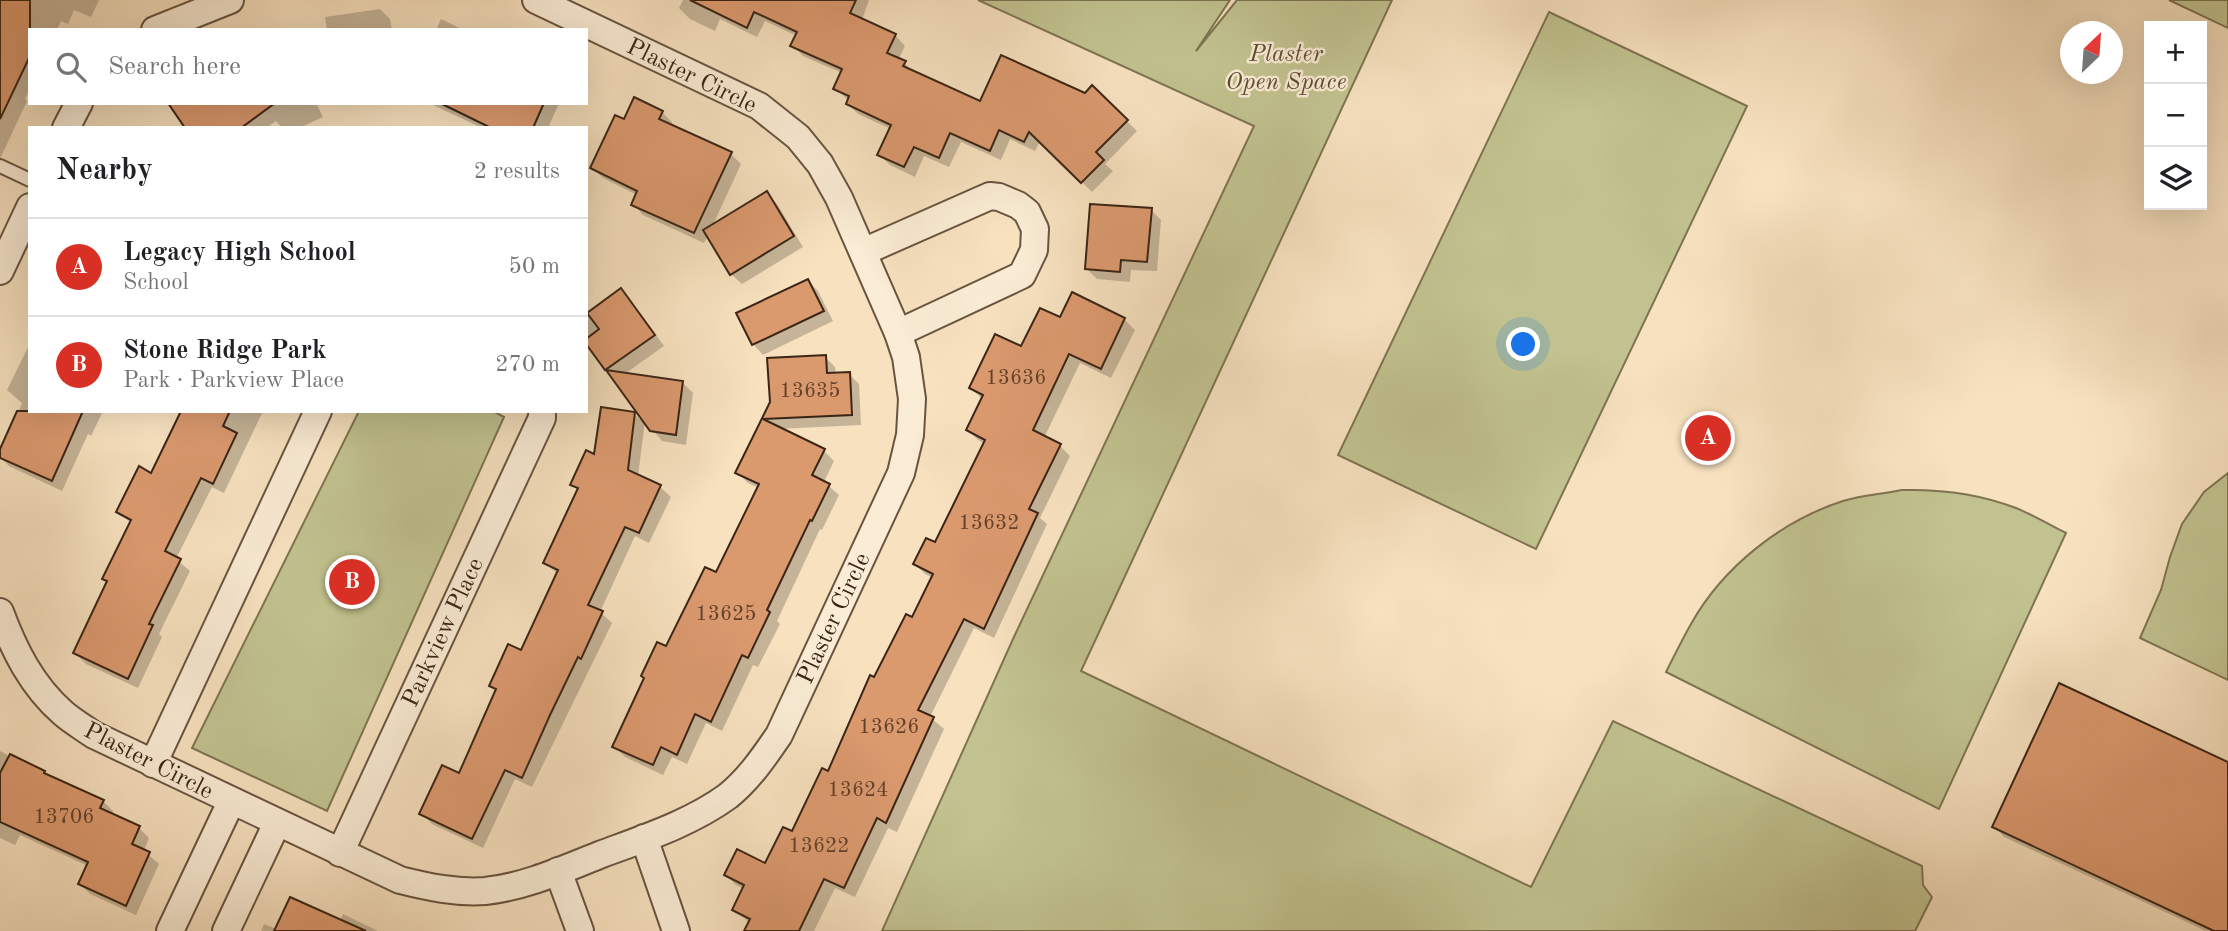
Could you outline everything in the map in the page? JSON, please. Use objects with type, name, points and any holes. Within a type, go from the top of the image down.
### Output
[{"type":"street","name":"Plaster Circle","points":[[0,612],[13,647],[30,674],[62,712],[94,735],[400,880],[442,890],[485,891],[523,883],[644,838],[696,816],[729,794],[757,767],[779,735],[901,473],[910,435],[912,399],[906,357],[839,198],[820,164],[784,125],[759,106],[536,0]]},
{"type":"street","points":[[160,28],[219,2]]},
{"type":"street","points":[[67,126],[78,105]]},
{"type":"street","points":[[863,252],[990,197],[999,197],[1018,205],[1027,212],[1035,229],[1034,250],[1022,275],[898,333]]},
{"type":"street","points":[[0,271],[28,211]]},
{"type":"street","points":[[153,764],[317,413]]},
{"type":"street","name":"Parkview Place","points":[[340,853],[542,413]]},
{"type":"street","name":"Plaster Circle","points":[[170,931],[231,802]]},
{"type":"street","points":[[226,931],[277,823]]},
{"type":"street","points":[[644,838],[677,931]]},
{"type":"street","points":[[558,871],[580,931]]},
{"type":"lane","points":[[0,166],[28,179]]},
{"type":"green space","name":"Plaster Open Space","points":[[978,0],[1230,0],[1196,51],[1237,0],[1392,0],[1081,671],[1531,887],[1613,721],[1922,866],[1923,885],[1932,897],[1915,931],[882,931],[1013,639],[1254,126]]},
{"type":"green space","points":[[2169,0],[2228,0],[2228,28]]},
{"type":"green space","points":[[1549,12],[1747,106],[1536,549],[1338,455]]},
{"type":"green space","points":[[358,413],[497,413],[504,417],[327,811],[192,748]]},
{"type":"green space","points":[[2228,473],[2228,680],[2140,638],[2161,590],[2182,524],[2204,492]]},
{"type":"green space","points":[[1902,490],[1931,490],[1988,499],[2022,511],[2066,533],[1939,809],[1666,672],[1704,603],[1737,565],[1756,549],[1776,534],[1820,510],[1850,499]]},
{"type":"building","points":[[0,0],[30,0],[28,60],[0,119]]},
{"type":"building","points":[[690,0],[856,0],[850,13],[896,34],[887,53],[906,61],[903,66],[980,101],[1001,55],[1085,93],[1092,85],[1128,120],[1096,152],[1104,160],[1081,183],[1029,132],[1024,142],[999,130],[990,151],[950,133],[939,158],[914,147],[904,167],[877,155],[891,125],[846,104],[849,96],[833,89],[842,69],[790,46],[797,32],[754,12],[747,28]]},
{"type":"building","points":[[634,97],[663,111],[659,119],[732,152],[694,233],[631,205],[637,191],[590,168],[615,115],[624,119]]},
{"type":"building","points":[[169,105],[272,105],[244,126],[184,126]]},
{"type":"building","points":[[444,105],[543,105],[534,126],[487,126]]},
{"type":"building","points":[[767,191],[794,236],[730,275],[703,230]]},
{"type":"building","points":[[1090,204],[1152,208],[1147,262],[1121,260],[1120,272],[1085,269]]},
{"type":"building","points":[[808,279],[824,311],[752,345],[736,313]]},
{"type":"building","points":[[621,288],[655,335],[605,370],[588,347],[588,337],[599,329],[588,312]]},
{"type":"building","points":[[1072,292],[1125,318],[1101,369],[1069,354],[1033,430],[1061,444],[1029,509],[1038,513],[984,629],[964,619],[918,710],[934,717],[886,823],[877,818],[844,888],[824,879],[799,931],[744,931],[750,919],[732,910],[744,885],[724,875],[737,849],[765,863],[783,827],[792,831],[822,768],[828,771],[870,675],[874,677],[906,614],[912,617],[933,574],[913,564],[926,538],[935,542],[985,440],[966,430],[983,395],[969,388],[995,334],[1021,346],[1040,308],[1060,317]]},
{"type":"building","points":[[826,355],[827,373],[850,372],[852,415],[763,419],[825,449],[812,475],[830,484],[767,610],[770,612],[748,658],[742,655],[711,722],[695,714],[677,755],[661,747],[653,765],[612,747],[644,678],[641,676],[657,642],[666,646],[705,567],[716,572],[759,484],[735,473],[770,402],[767,358]]},
{"type":"building","points":[[606,370],[683,381],[676,435],[650,431]]},
{"type":"building","points":[[601,407],[635,412],[628,470],[661,485],[639,533],[625,527],[588,605],[603,611],[581,659],[578,657],[522,778],[505,770],[472,839],[419,814],[442,765],[459,773],[496,689],[489,686],[508,644],[521,650],[558,570],[543,563],[578,488],[570,485],[586,450],[594,454]]},
{"type":"building","points":[[17,411],[82,413],[52,481],[0,458],[0,449]]},
{"type":"building","points":[[180,413],[229,413],[223,426],[237,433],[213,484],[201,478],[165,551],[181,559],[149,624],[153,625],[128,679],[73,653],[107,581],[102,579],[131,520],[116,512],[139,466],[151,473]]},
{"type":"building","points":[[2059,683],[2228,762],[2228,931],[2214,931],[1992,827]]},
{"type":"building","points":[[10,754],[45,771],[44,773],[104,800],[100,808],[140,826],[132,844],[150,852],[126,906],[78,884],[88,862],[0,822],[0,773]]},
{"type":"building","points":[[290,897],[366,931],[274,931]]},
{"type":"place","name":"Legacy High School","points":[[1708,438]]},
{"type":"place","name":"Stone Ridge Park","points":[[352,582]]}]
